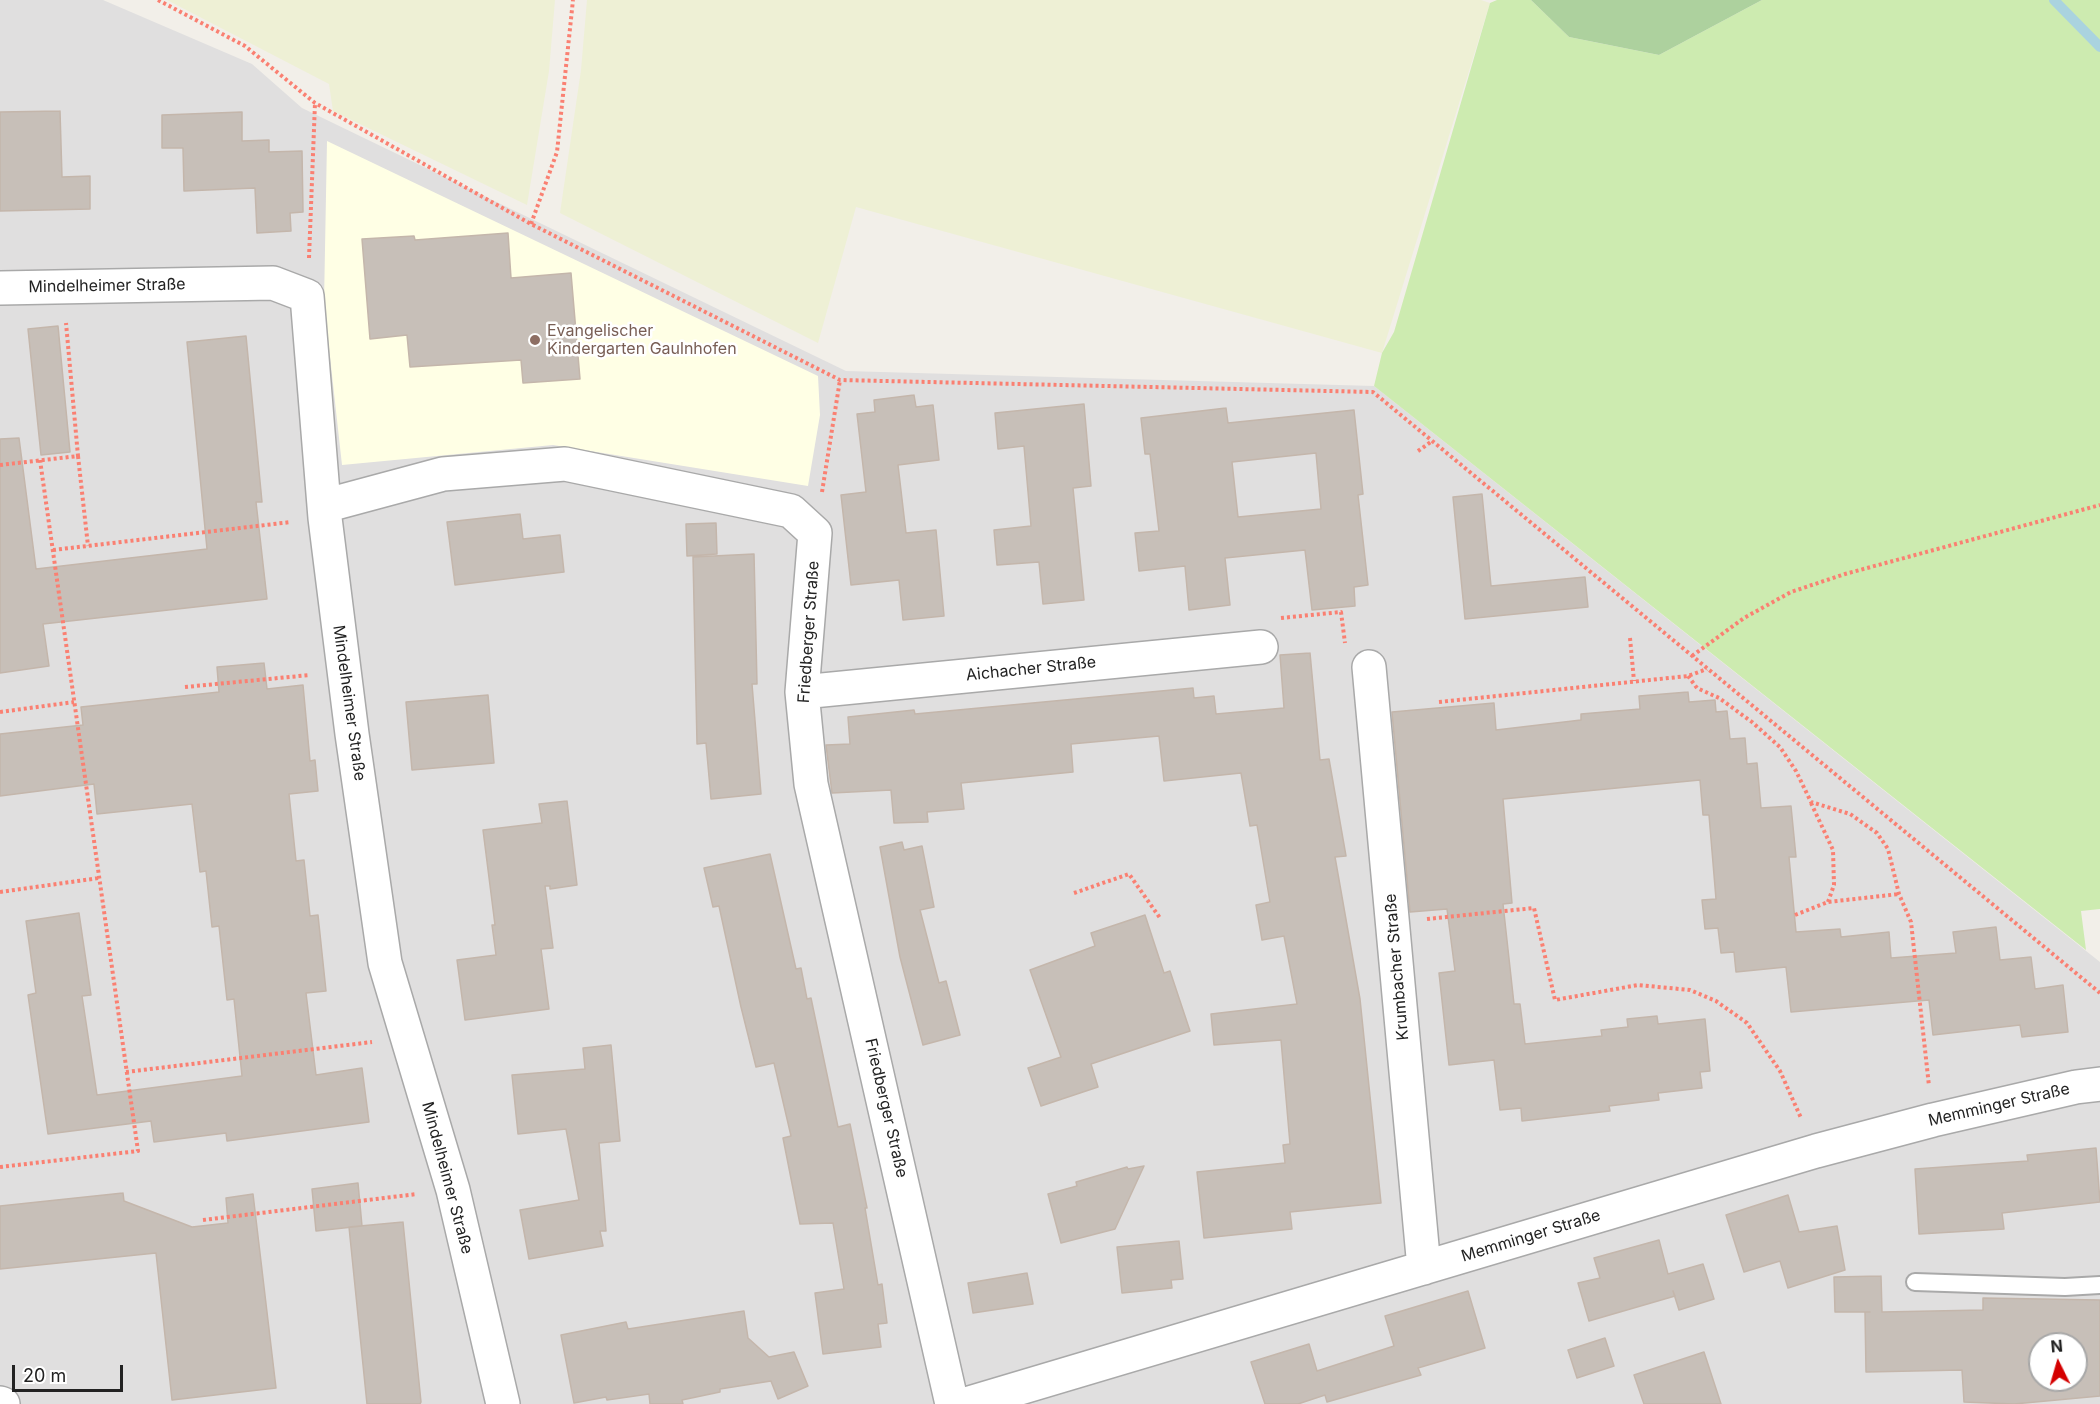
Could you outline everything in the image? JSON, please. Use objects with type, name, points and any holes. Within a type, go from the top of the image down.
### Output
[{"type":"street","name":"Mindelheimer Straße","points":[[0,288],[273,283],[307,296],[324,512],[385,963],[453,1190],[503,1404]]},
{"type":"street","points":[[324,512],[443,474],[566,464],[791,511],[815,533]]},
{"type":"street","name":"Friedberger Straße","points":[[815,533],[802,692],[811,784],[952,1404]]},
{"type":"street","name":"Aichacher Straße","points":[[802,692],[1261,647]]},
{"type":"street","name":"Krumbacher Straße","points":[[1369,667],[1424,1268]]},
{"type":"street","name":"Memminger Straße","points":[[966,1404],[1001,1399],[1424,1268],[1816,1152],[1933,1120],[2076,1087],[2100,1084]]},
{"type":"lane","points":[[1915,1282],[2065,1287],[2100,1285]]},
{"type":"path","points":[[158,0],[245,46],[315,103],[531,224],[840,380],[1373,392],[2100,993]]},
{"type":"path","points":[[531,224],[557,152],[573,0]]},
{"type":"path","points":[[307,296],[315,103]]},
{"type":"path","points":[[62,287],[88,546]]},
{"type":"path","points":[[815,533],[840,380]]},
{"type":"path","points":[[1418,451],[1432,441]]},
{"type":"path","points":[[0,465],[78,456]]},
{"type":"path","points":[[0,1167],[138,1151],[40,460]]},
{"type":"path","points":[[1692,656],[1744,618],[1791,592],[1845,573],[2100,505]]},
{"type":"path","points":[[53,550],[324,512]]},
{"type":"path","points":[[1261,647],[1272,619],[1341,612],[1346,652],[1369,667]]},
{"type":"path","points":[[1630,638],[1634,681]]},
{"type":"path","points":[[1439,702],[1688,676],[1707,669]]},
{"type":"path","points":[[185,687],[344,672]]},
{"type":"path","points":[[1688,676],[1697,688],[1719,698],[1752,722],[1779,747],[1796,771],[1833,850],[1834,885],[1828,902]]},
{"type":"path","points":[[0,712],[74,702]]},
{"type":"path","points":[[1811,802],[1850,814],[1876,833],[1888,849],[1899,894],[1911,922],[1933,1120]]},
{"type":"path","points":[[1074,893],[1129,874],[1160,918]]},
{"type":"path","points":[[0,892],[99,878]]},
{"type":"path","points":[[1795,915],[1828,902],[1899,894]]},
{"type":"path","points":[[1392,923],[1534,908],[1556,1000],[1638,985],[1690,990],[1716,1001],[1747,1023],[1780,1071],[1816,1152]]},
{"type":"path","points":[[126,1072],[408,1037]]},
{"type":"path","points":[[203,1220],[453,1190]]},
{"type":"shaded area","points":[[0,0],[103,0],[252,64],[302,108],[846,371],[1374,386],[2100,962],[2100,1404],[0,1404]]},
{"type":"shaded area","points":[[167,0],[555,0],[549,71],[527,205],[333,111],[329,84]]},
{"type":"shaded area","points":[[587,0],[1481,0],[1490,3],[1382,353],[856,207],[818,343],[560,213],[581,70]]},
{"type":"shaded area","name":"Evangelischer Kindergarten Gaulnhofen","points":[[327,141],[818,376],[820,415],[808,486],[553,445],[342,465],[324,303]]},
{"type":"green space","points":[[1497,0],[1531,0],[1569,37],[1659,55],[1762,0],[2100,0],[2100,909],[2081,911],[2086,950],[1374,386],[1382,353],[1394,332],[1490,3]]},
{"type":"green space","points":[[1531,0],[1762,0],[1659,55],[1569,37]]},
{"type":"building","points":[[60,111],[62,177],[90,176],[90,209],[0,211],[0,112]]},
{"type":"building","points":[[242,112],[242,141],[269,140],[269,152],[302,151],[303,212],[290,213],[291,231],[257,233],[255,188],[184,191],[183,148],[162,148],[162,115]]},
{"type":"building","points":[[508,233],[511,278],[571,273],[580,379],[523,383],[521,360],[410,367],[407,335],[370,339],[362,239],[414,236],[415,240]]},
{"type":"building","points":[[58,326],[70,452],[41,455],[28,329]]},
{"type":"building","points":[[246,336],[262,502],[256,502],[267,599],[43,624],[49,666],[0,673],[0,439],[19,438],[36,569],[207,549],[187,342]]},
{"type":"building","points":[[914,395],[916,407],[933,405],[939,460],[898,465],[906,533],[936,530],[944,616],[903,620],[899,580],[851,585],[841,495],[866,492],[857,414],[875,412],[874,400]]},
{"type":"building","points":[[1084,404],[1091,486],[1073,488],[1084,600],[1043,604],[1039,562],[997,565],[994,530],[1031,526],[1024,446],[998,449],[995,413]]},
{"type":"building","points":[[1226,408],[1228,423],[1354,410],[1363,494],[1358,495],[1368,585],[1354,587],[1355,606],[1312,610],[1305,550],[1225,558],[1230,605],[1189,610],[1185,566],[1139,571],[1135,533],[1159,531],[1150,454],[1145,454],[1141,418]],"holes":[[[1316,453],[1321,509],[1238,517],[1232,462]]]},
{"type":"building","points":[[1482,494],[1491,586],[1585,577],[1588,607],[1465,619],[1453,497]]},
{"type":"building","points":[[520,514],[523,539],[560,535],[564,572],[455,585],[447,522]]},
{"type":"building","points":[[716,523],[717,554],[687,556],[686,524]]},
{"type":"building","points":[[754,554],[757,684],[752,684],[761,794],[711,799],[706,743],[697,744],[693,557]]},
{"type":"building","points":[[1310,653],[1320,760],[1329,759],[1346,856],[1335,857],[1360,999],[1381,1203],[1290,1212],[1292,1229],[1204,1238],[1197,1172],[1285,1163],[1283,1145],[1290,1144],[1281,1040],[1214,1045],[1211,1014],[1297,1004],[1284,936],[1262,940],[1256,905],[1270,902],[1257,825],[1250,826],[1241,773],[1164,781],[1159,736],[1071,744],[1073,772],[961,783],[964,809],[927,812],[928,822],[894,823],[891,790],[832,793],[826,745],[850,744],[848,717],[914,710],[915,714],[1193,688],[1194,698],[1214,696],[1216,714],[1284,708],[1280,655]]},
{"type":"building","points":[[264,663],[267,689],[303,685],[310,761],[315,760],[318,791],[289,794],[296,861],[304,860],[310,916],[318,915],[326,991],[306,993],[316,1075],[362,1068],[369,1122],[227,1141],[226,1133],[154,1142],[151,1121],[48,1134],[28,995],[36,993],[26,921],[79,913],[91,995],[82,996],[97,1095],[242,1076],[234,999],[227,1000],[219,926],[212,927],[206,871],[200,872],[192,804],[97,814],[94,784],[0,796],[0,734],[83,725],[81,707],[219,692],[217,667]]},
{"type":"building","points":[[1688,692],[1689,702],[1715,700],[1716,712],[1727,711],[1730,739],[1745,738],[1747,764],[1757,763],[1761,808],[1791,806],[1796,857],[1789,857],[1796,932],[1840,929],[1841,937],[1889,932],[1891,958],[1956,953],[1953,932],[1996,927],[2000,960],[2031,957],[2035,989],[2063,985],[2068,1032],[2022,1037],[2020,1025],[1933,1035],[1929,1000],[1791,1012],[1786,967],[1736,972],[1734,952],[1721,953],[1718,928],[1705,929],[1702,900],[1716,899],[1709,815],[1703,815],[1700,780],[1503,799],[1512,903],[1503,904],[1514,1004],[1520,1004],[1525,1044],[1602,1036],[1601,1030],[1628,1027],[1627,1019],[1657,1016],[1658,1024],[1705,1019],[1710,1071],[1700,1072],[1702,1088],[1658,1093],[1659,1100],[1609,1106],[1610,1111],[1522,1121],[1521,1108],[1500,1110],[1494,1060],[1449,1065],[1439,973],[1455,971],[1447,909],[1410,912],[1392,712],[1494,703],[1496,730],[1581,720],[1581,714],[1640,709],[1639,696]]},
{"type":"building","points":[[488,695],[494,763],[412,770],[406,702]]},
{"type":"building","points":[[567,801],[577,885],[550,889],[550,886],[545,886],[553,948],[541,949],[549,1009],[465,1020],[457,960],[496,955],[492,925],[495,925],[483,830],[542,823],[539,804]]},
{"type":"building","points":[[902,842],[904,850],[922,846],[934,907],[920,910],[939,983],[946,981],[960,1035],[923,1045],[900,957],[880,847]]},
{"type":"building","points":[[770,854],[796,969],[801,968],[807,999],[811,998],[838,1127],[850,1124],[867,1208],[865,1208],[878,1285],[882,1284],[887,1323],[878,1324],[881,1347],[823,1354],[815,1293],[844,1289],[833,1223],[800,1224],[783,1138],[791,1136],[774,1063],[756,1067],[719,906],[713,907],[704,868]]},
{"type":"building","points":[[1145,915],[1164,973],[1170,971],[1190,1031],[1091,1064],[1098,1087],[1041,1106],[1028,1068],[1061,1057],[1030,970],[1095,946],[1091,933]]},
{"type":"building","points":[[611,1045],[620,1141],[599,1143],[606,1231],[600,1231],[603,1246],[529,1259],[520,1210],[579,1200],[566,1129],[518,1134],[512,1075],[585,1069],[583,1048]]},
{"type":"building","points":[[2096,1148],[2100,1202],[2002,1213],[2004,1229],[1919,1234],[1915,1169],[2028,1161],[2027,1155]]},
{"type":"building","points":[[1144,1166],[1115,1229],[1061,1243],[1048,1194],[1077,1186],[1076,1182],[1127,1167],[1128,1169]]},
{"type":"building","points":[[358,1183],[362,1226],[316,1231],[312,1189]]},
{"type":"building","points":[[123,1193],[124,1201],[192,1227],[228,1223],[226,1198],[253,1194],[276,1388],[172,1400],[156,1253],[0,1269],[0,1206]]},
{"type":"building","points":[[1788,1195],[1799,1232],[1837,1226],[1845,1270],[1788,1288],[1780,1261],[1744,1272],[1726,1215]]},
{"type":"building","points":[[403,1222],[421,1402],[420,1404],[367,1404],[349,1227]]},
{"type":"building","points":[[1659,1240],[1668,1274],[1703,1264],[1714,1299],[1679,1310],[1675,1296],[1589,1321],[1578,1283],[1600,1278],[1594,1258]]},
{"type":"building","points":[[1179,1241],[1183,1279],[1171,1280],[1172,1288],[1122,1293],[1117,1247]]},
{"type":"building","points":[[1027,1273],[1033,1304],[973,1313],[968,1283]]},
{"type":"building","points":[[1881,1276],[1882,1312],[1983,1310],[1983,1298],[2100,1300],[2100,1396],[2014,1404],[1964,1402],[1962,1370],[1866,1372],[1865,1312],[1835,1312],[1834,1277]]},
{"type":"building","points":[[1468,1291],[1485,1348],[1418,1368],[1421,1375],[1327,1402],[1325,1395],[1298,1404],[1265,1404],[1251,1362],[1309,1344],[1317,1371],[1394,1346],[1385,1316]]},
{"type":"building","points":[[744,1311],[748,1338],[769,1357],[794,1352],[808,1386],[778,1399],[771,1381],[720,1389],[720,1392],[682,1400],[683,1404],[650,1404],[649,1394],[607,1400],[606,1397],[574,1403],[561,1335],[626,1322],[628,1329]]},
{"type":"building","points":[[1605,1338],[1614,1366],[1577,1378],[1568,1350]]},
{"type":"building","points":[[1704,1352],[1721,1404],[1644,1404],[1634,1375]]},
{"type":"waterway","points":[[2054,0],[2100,47]]},
{"type":"place","name":"Evangelischer Kindergarten Gaulnhofen","points":[[535,340]]}]
